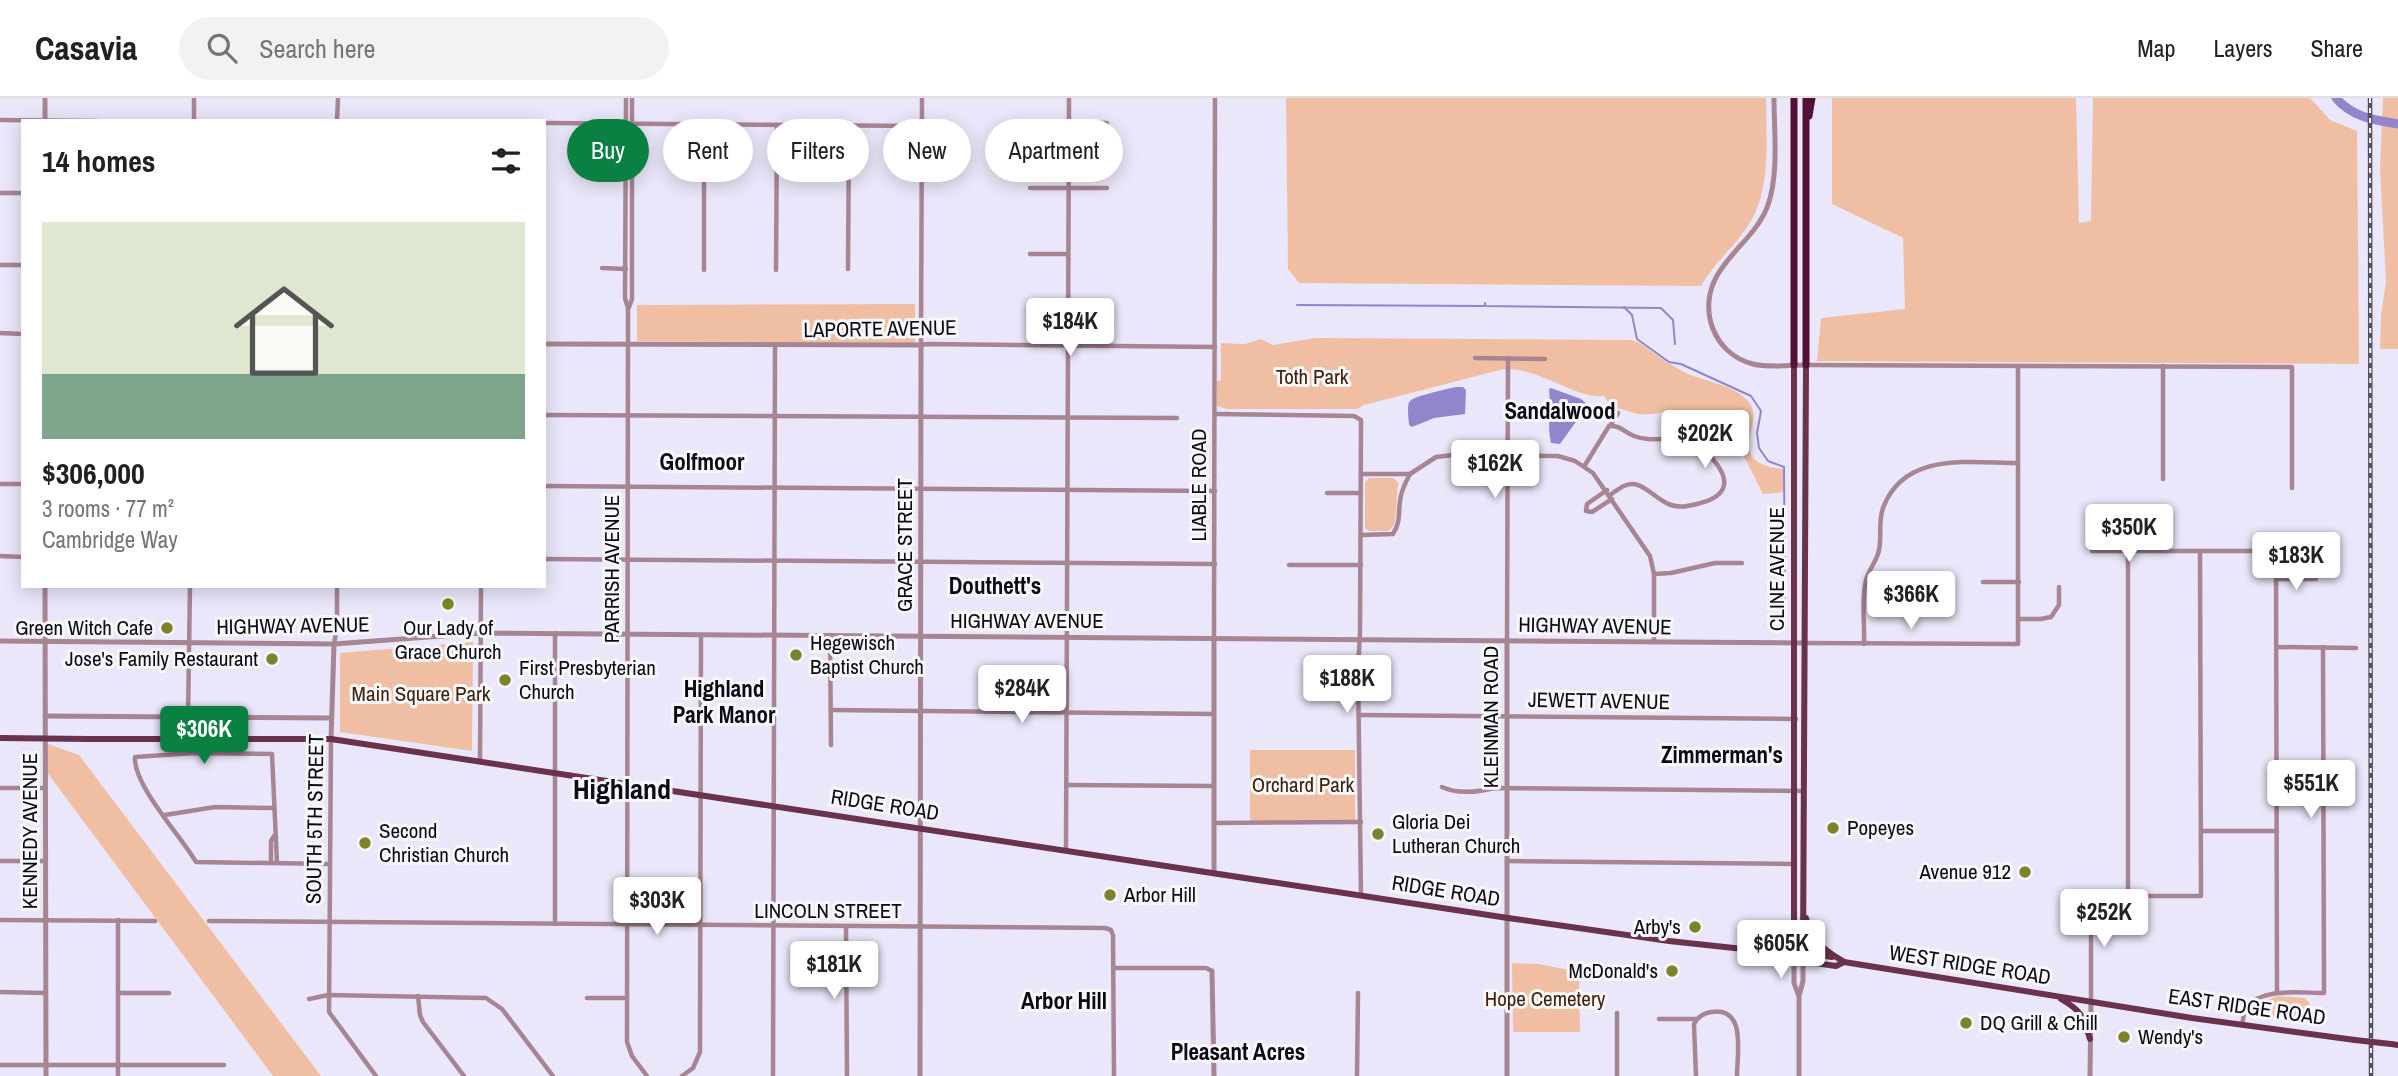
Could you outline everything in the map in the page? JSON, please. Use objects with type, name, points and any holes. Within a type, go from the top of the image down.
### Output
[{"type":"highway","name":"CLINE AVENUE","points":[[1794,98],[1794,365]]},
{"type":"highway","name":"CLINE AVENUE","points":[[1806,98],[1806,365]]},
{"type":"highway","points":[[1806,130],[1812,98]]},
{"type":"main road","name":"CLINE AVENUE","points":[[1794,365],[1796,864],[1799,951],[1803,960]]},
{"type":"main road","name":"CLINE AVENUE","points":[[1794,959],[1799,951],[1805,913],[1803,643],[1806,365]]},
{"type":"main road","name":"RIDGE ROAD","points":[[0,738],[331,739],[1508,918],[1762,951],[1773,948],[1799,951]]},
{"type":"main road","points":[[1805,913],[1808,929],[1815,942],[1841,960]]},
{"type":"main road","name":"RIDGE ROAD","points":[[1762,951],[1772,957],[1803,960]]},
{"type":"main road","name":"WEST RIDGE ROAD","points":[[1799,951],[2091,1002]]},
{"type":"main road","name":"WEST RIDGE ROAD","points":[[1803,960],[1836,966],[1841,960]]},
{"type":"main road","points":[[2056,996],[2076,1007],[2082,1014],[2090,1038]]},
{"type":"main road","name":"EAST RIDGE ROAD","points":[[2091,1002],[2394,1045]]},
{"type":"street","points":[[45,98],[45,119]]},
{"type":"street","points":[[194,98],[194,119]]},
{"type":"street","points":[[337,119],[338,98]]},
{"type":"street","name":"PARRISH AVENUE","points":[[626,98],[628,119]]},
{"type":"street","name":"PARRISH AVENUE","points":[[630,119],[632,98]]},
{"type":"street","name":"GRACE STREET","points":[[922,98],[922,119]]},
{"type":"street","points":[[1069,98],[1069,119]]},
{"type":"street","name":"LIABLE ROAD","points":[[1214,873],[1215,98]]},
{"type":"street","points":[[1774,98],[1773,177],[1769,201],[1758,224],[1718,273],[1711,289],[1708,307],[1716,335],[1733,355],[1758,365],[2292,367],[2292,488]]},
{"type":"street","points":[[0,120],[21,120]]},
{"type":"street","points":[[546,122],[567,123]]},
{"type":"street","name":"PARRISH AVENUE","points":[[627,182],[625,269],[625,298],[628,308],[626,998],[628,1049],[647,1076]]},
{"type":"street","name":"PARRISH AVENUE","points":[[628,308],[632,299],[630,182]]},
{"type":"street","points":[[704,182],[704,270]]},
{"type":"street","points":[[776,270],[777,182]]},
{"type":"street","points":[[848,269],[849,182]]},
{"type":"street","name":"GRACE STREET","points":[[920,1076],[922,182]]},
{"type":"street","points":[[1066,850],[1069,182]]},
{"type":"street","points":[[1030,188],[1108,188]]},
{"type":"street","points":[[0,193],[21,193]]},
{"type":"street","points":[[1030,254],[1068,254]]},
{"type":"street","points":[[0,265],[21,265]]},
{"type":"street","points":[[602,268],[632,269]]},
{"type":"street","points":[[0,333],[21,334]]},
{"type":"street","name":"LAPORTE AVENUE","points":[[546,344],[1215,347]]},
{"type":"street","points":[[773,1076],[775,346]]},
{"type":"street","points":[[1475,358],[1545,359]]},
{"type":"street","name":"KLEINMAN ROAD","points":[[1507,1076],[1508,358]]},
{"type":"street","points":[[1803,643],[2018,644],[2018,366]]},
{"type":"street","points":[[2163,366],[2163,479]]},
{"type":"street","points":[[1585,466],[1618,413]]},
{"type":"street","points":[[1215,414],[1359,417],[1361,420],[1361,896]]},
{"type":"street","points":[[546,415],[1177,418]]},
{"type":"street","points":[[1609,426],[1619,426],[1634,436],[1681,438],[1691,441],[1699,445],[1719,465],[1725,482],[1717,498],[1681,507],[1657,499],[1644,487],[1625,485],[1587,503],[1586,511],[1592,512],[1610,494]]},
{"type":"street","points":[[1362,535],[1393,534],[1399,524],[1400,500],[1410,474],[1436,457],[1558,456],[1585,466],[1610,494],[1647,549],[1654,574],[1654,642]]},
{"type":"street","points":[[1864,644],[1866,580],[1879,551],[1881,514],[1894,488],[1910,473],[1930,465],[2018,463]]},
{"type":"street","points":[[1361,474],[1410,474]]},
{"type":"street","points":[[0,484],[21,484]]},
{"type":"street","points":[[546,486],[1215,491]]},
{"type":"street","points":[[1326,493],[1361,493]]},
{"type":"street","points":[[2092,551],[2276,551],[2277,993]]},
{"type":"street","points":[[2128,551],[2128,896]]},
{"type":"street","points":[[2090,1076],[2091,896],[2201,896],[2200,551]]},
{"type":"street","points":[[0,556],[21,557]]},
{"type":"street","points":[[546,559],[1215,564]]},
{"type":"street","points":[[1654,574],[1715,563],[1742,563]]},
{"type":"street","points":[[1289,565],[1361,565]]},
{"type":"street","points":[[2277,579],[2316,579]]},
{"type":"street","points":[[1983,582],[2018,582]]},
{"type":"street","points":[[2018,619],[2051,617],[2059,605],[2059,587]]},
{"type":"street","name":"KENNEDY AVENUE","points":[[46,588],[46,1076]]},
{"type":"street","points":[[188,717],[190,588]]},
{"type":"street","points":[[334,644],[337,588]]},
{"type":"street","points":[[480,761],[481,588]]},
{"type":"street","name":"HIGHWAY AVENUE","points":[[0,641],[334,644],[482,633],[555,633],[1803,643]]},
{"type":"street","points":[[555,633],[555,924]]},
{"type":"street","points":[[682,1076],[693,1068],[700,1052],[701,635]]},
{"type":"street","points":[[830,635],[831,745]]},
{"type":"street","name":"SOUTH 5TH STREET","points":[[334,644],[328,995],[332,1018],[376,1076]]},
{"type":"street","points":[[2277,647],[2356,648]]},
{"type":"street","points":[[2242,1025],[2250,1002],[2277,993],[2324,993],[2323,647]]},
{"type":"street","points":[[831,710],[1214,714]]},
{"type":"street","name":"JEWETT AVENUE","points":[[1359,715],[1796,719]]},
{"type":"street","points":[[45,716],[331,718]]},
{"type":"street","points":[[274,863],[271,841],[274,835],[272,754],[194,753],[135,757],[141,784],[196,862],[330,864]]},
{"type":"street","points":[[1067,785],[1214,786]]},
{"type":"street","points":[[1442,787],[1451,791],[1507,788],[1805,791]]},
{"type":"street","points":[[0,788],[46,789]]},
{"type":"street","points":[[164,815],[215,807],[273,808]]},
{"type":"street","points":[[1214,823],[1361,822]]},
{"type":"street","points":[[2201,831],[2277,831]]},
{"type":"street","points":[[0,861],[46,862]]},
{"type":"street","points":[[1507,861],[1796,864]]},
{"type":"street","points":[[0,920],[155,921]]},
{"type":"street","points":[[118,920],[118,1076]]},
{"type":"street","name":"LINCOLN STREET","points":[[209,921],[1105,928],[1111,930],[1113,935],[1113,968]]},
{"type":"street","points":[[846,926],[847,1076]]},
{"type":"street","name":"CLINE AVENUE","points":[[1794,959],[1794,983],[1799,996]]},
{"type":"street","name":"CLINE AVENUE","points":[[1799,1076],[1799,996],[1803,982],[1803,960]]},
{"type":"street","points":[[1114,1076],[1113,968],[1206,968],[1212,971],[1214,1076]]},
{"type":"street","points":[[0,992],[45,993]]},
{"type":"street","points":[[118,993],[169,993]]},
{"type":"street","points":[[1357,1076],[1358,993]]},
{"type":"street","points":[[309,999],[328,995],[477,996],[495,1002],[553,1076]]},
{"type":"street","points":[[418,996],[418,1008],[423,1022],[464,1076]]},
{"type":"street","points":[[587,998],[626,998]]},
{"type":"street","points":[[1659,1019],[1696,1019],[1714,1012],[1726,1013],[1737,1025],[1737,1076]]},
{"type":"street","points":[[1617,1013],[1617,1076]]},
{"type":"street","points":[[1696,1019],[1696,1076]]},
{"type":"street","points":[[0,1065],[224,1065]]},
{"type":"green space","points":[[1286,98],[1766,98],[1767,147],[1761,197],[1748,226],[1701,286],[1299,283],[1288,269]]},
{"type":"green space","points":[[1832,98],[2076,98],[2079,223],[2091,221],[2093,98],[2310,98],[2330,120],[2357,131],[2359,364],[1817,361],[1821,318],[1905,309],[1903,238],[1832,204]]},
{"type":"green space","points":[[2383,98],[2398,98],[2398,349],[2380,349],[2386,281],[2380,169]]},
{"type":"green space","points":[[915,304],[915,343],[637,341],[637,305]]},
{"type":"green space","name":"Toth Park","points":[[1315,338],[1638,342],[1678,369],[1726,387],[1748,401],[1753,410],[1750,451],[1754,459],[1765,465],[1784,469],[1785,492],[1763,494],[1743,454],[1725,429],[1701,413],[1681,410],[1638,414],[1612,408],[1604,396],[1581,393],[1518,370],[1504,369],[1357,409],[1227,409],[1217,406],[1217,381],[1221,380],[1221,343],[1245,344],[1261,339],[1273,345]]},
{"type":"green space","points":[[1369,478],[1393,478],[1398,482],[1395,523],[1389,531],[1369,531],[1365,528],[1365,483]]},
{"type":"green space","name":"Main Square Park","points":[[473,642],[472,751],[340,732],[340,653]]},
{"type":"green space","points":[[45,743],[79,755],[321,1076],[273,1076],[46,771]]},
{"type":"green space","name":"Orchard Park","points":[[1250,750],[1355,750],[1355,820],[1250,821]]},
{"type":"green space","name":"Hope Cemetery","points":[[1512,963],[1539,964],[1579,972],[1580,1032],[1513,1032]]},
{"type":"green space","points":[[2277,996],[2305,998],[2310,1004],[2310,1020],[2248,1014],[2251,1006]]},
{"type":"shaded area","points":[[1456,387],[1466,390],[1465,414],[1434,418],[1412,427],[1409,425],[1410,401]]},
{"type":"shaded area","points":[[1551,388],[1581,399],[1588,405],[1560,444],[1551,443]]},
{"type":"waterway","points":[[2336,98],[2356,114],[2398,124]]},
{"type":"waterway","points":[[1485,303],[1485,306],[1661,308],[1673,320],[1675,344]]},
{"type":"waterway","points":[[1297,305],[1484,306]]},
{"type":"waterway","points":[[1624,307],[1632,315],[1637,339],[1669,362],[1681,364],[1751,396],[1761,411],[1757,433],[1759,448],[1768,461],[1784,467],[1785,601]]},
{"type":"railway","points":[[2370,98],[2371,1076]]},
{"type":"place","name":"Our Lady of Grace Church","points":[[448,604]]},
{"type":"place","name":"Green Witch Cafe","points":[[167,628]]},
{"type":"place","name":"Hegewisch Baptist Church","points":[[796,655]]},
{"type":"place","name":"Jose's Family Restaurant","points":[[272,659]]},
{"type":"place","name":"First Presbyterian Church","points":[[505,680]]},
{"type":"place","name":"Popeyes","points":[[1833,828]]},
{"type":"place","name":"Gloria Dei Lutheran Church","points":[[1378,834]]},
{"type":"place","name":"Second Christian Church","points":[[365,843]]},
{"type":"place","name":"Avenue 912","points":[[2025,872]]},
{"type":"place","name":"Arbor Hill","points":[[1110,895]]},
{"type":"place","name":"Arby's","points":[[1695,927]]},
{"type":"place","name":"McDonald's","points":[[1672,971]]},
{"type":"place","name":"DQ Grill & Chill","points":[[1966,1023]]},
{"type":"place","name":"Wendy's","points":[[2124,1037]]},
{"type":"district","name":"Sandalwood","points":[[1560,411]]},
{"type":"district","name":"Golfmoor","points":[[702,462]]},
{"type":"district","name":"Douthett's","points":[[995,586]]},
{"type":"district","name":"Highland Park Manor","points":[[724,702]]},
{"type":"district","name":"Zimmerman's","points":[[1722,755]]},
{"type":"district","name":"Highland","points":[[622,789]]},
{"type":"district","name":"Arbor Hill","points":[[1064,1001]]},
{"type":"district","name":"Pleasant Acres","points":[[1238,1052]]}]
